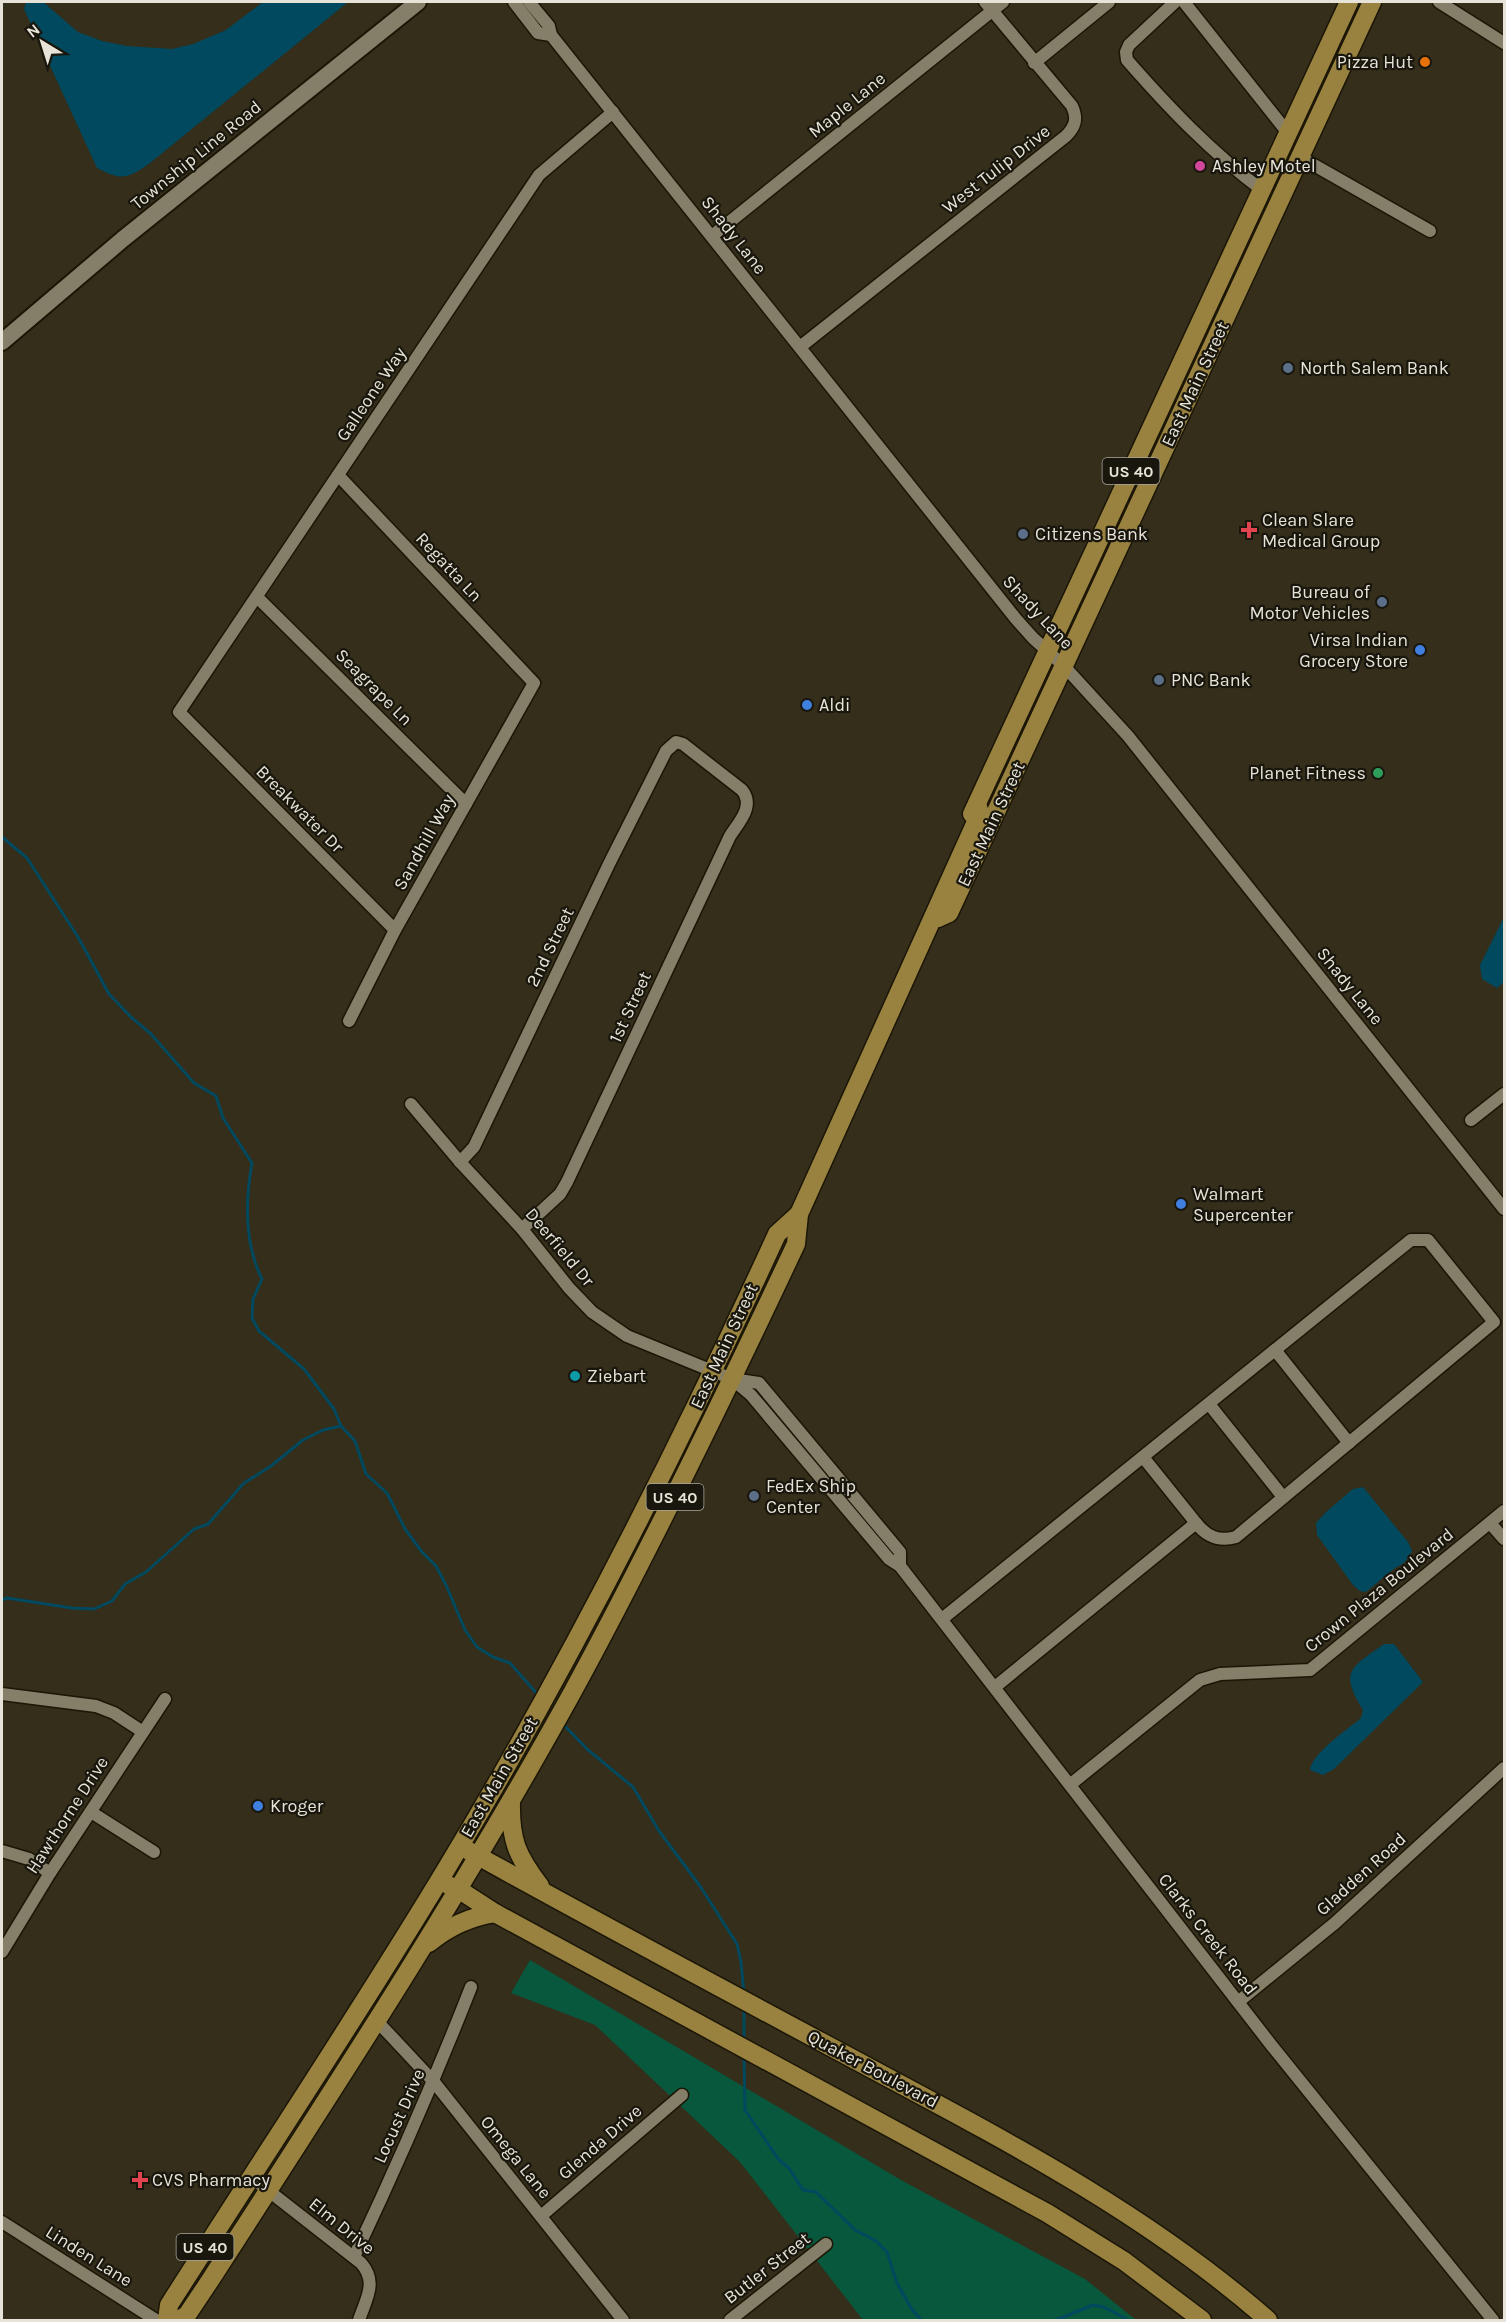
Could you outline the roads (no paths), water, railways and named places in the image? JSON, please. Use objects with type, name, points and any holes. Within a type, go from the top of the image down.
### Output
[{"type":"main road","name":"East Main Street","points":[[178,2320],[187,2315],[458,1889],[548,1736],[657,1532],[723,1375],[777,1234],[798,1214],[980,813],[977,804],[1349,2]]},
{"type":"main road","name":"East Main Street","points":[[933,920],[949,913],[1372,2]]},
{"type":"main road","name":"East Main Street","points":[[167,2320],[168,2305],[460,1846],[723,1375]]},
{"type":"main road","points":[[511,1801],[512,1834],[518,1854],[543,1890]]},
{"type":"main road","name":"Quaker Boulevard","points":[[460,1846],[1013,2145],[1116,2207],[1187,2255],[1268,2320]]},
{"type":"main road","points":[[438,1882],[458,1889],[495,1913],[1047,2213],[1124,2262],[1202,2320]]},
{"type":"main road","points":[[420,1950],[454,1924],[495,1913]]},
{"type":"street","name":"Township Line Road","points":[[2,342],[132,231],[418,2]]},
{"type":"street","name":"Shady Lane","points":[[514,2],[538,33],[551,34]]},
{"type":"street","name":"Shady Lane","points":[[529,2],[549,26],[551,34],[1016,619],[1047,652],[1064,666],[1128,736],[1504,1209]]},
{"type":"street","name":"Maple Lane","points":[[712,236],[989,6],[1003,2]]},
{"type":"street","points":[[989,6],[1034,63],[1109,2]]},
{"type":"street","points":[[1175,2],[1129,45],[1126,52],[1127,60],[1208,147],[1262,190]]},
{"type":"street","points":[[1184,2],[1288,133]]},
{"type":"street","points":[[1439,2],[1504,43]]},
{"type":"street","name":"West Tulip Drive","points":[[800,347],[1072,130],[1076,117],[1072,106],[1034,63]]},
{"type":"street","name":"Galleone Way","points":[[179,712],[539,175],[613,112]]},
{"type":"street","points":[[1300,157],[1430,231]]},
{"type":"street","name":"Regatta Ln","points":[[338,476],[534,683]]},
{"type":"street","name":"Seagrape Ln","points":[[256,597],[466,804]]},
{"type":"street","name":"Sandhill Way","points":[[349,1021],[395,930],[534,683]]},
{"type":"street","name":"Breakwater Dr","points":[[179,712],[395,930]]},
{"type":"street","name":"1st Street","points":[[522,1229],[560,1194],[567,1182],[730,836],[748,804],[747,796],[742,790],[683,744],[676,742],[671,745]]},
{"type":"street","name":"2nd Street","points":[[459,1162],[474,1147],[609,864],[671,745]]},
{"type":"street","points":[[1471,1120],[1504,1094]]},
{"type":"street","name":"Deerfield Dr","points":[[411,1104],[459,1162],[522,1229],[569,1288],[602,1320],[627,1336],[723,1375]]},
{"type":"street","points":[[942,1619],[1411,1240],[1428,1240],[1494,1323],[1236,1537],[1225,1540],[1204,1533],[1143,1457]]},
{"type":"street","points":[[1275,1350],[1349,1443]]},
{"type":"street","name":"Clarks Creek Road","points":[[723,1375],[751,1395],[889,1559],[900,1566],[1238,2002],[1493,2320]]},
{"type":"street","points":[[1209,1404],[1283,1497]]},
{"type":"street","name":"Crown Plaza Boulevard","points":[[1071,1784],[1200,1680],[1220,1674],[1310,1670],[1504,1511]]},
{"type":"street","points":[[995,1687],[1196,1523]]},
{"type":"street","points":[[1490,1523],[1504,1539]]},
{"type":"street","points":[[2,1694],[96,1706],[114,1713],[143,1732]]},
{"type":"street","name":"Hawthorne Drive","points":[[2,1952],[50,1873],[165,1699]]},
{"type":"street","name":"Gladden Road","points":[[1238,2002],[1335,1923],[1504,1768]]},
{"type":"street","points":[[91,1812],[153,1852]]},
{"type":"street","points":[[2,1851],[28,1859],[50,1873]]},
{"type":"street","name":"Locust Drive","points":[[354,2256],[434,2082],[471,1987]]},
{"type":"street","name":"Omega Lane","points":[[376,2020],[434,2082],[623,2320]]},
{"type":"street","name":"Glenda Drive","points":[[541,2216],[682,2095]]},
{"type":"street","name":"Elm Drive","points":[[251,2177],[354,2256],[368,2270],[371,2278],[359,2320]]},
{"type":"street","name":"Linden Lane","points":[[2,2222],[156,2320]]},
{"type":"street","name":"Butler Street","points":[[730,2320],[826,2244]]},
{"type":"water","points":[[26,2],[43,2],[78,32],[102,41],[127,46],[172,49],[193,44],[226,30],[263,2],[348,2],[150,163],[130,175],[119,176],[97,168],[24,9]]},
{"type":"water","points":[[1504,917],[1504,982],[1497,988],[1482,979],[1480,965]]},
{"type":"water","points":[[1363,1487],[1408,1542],[1412,1551],[1404,1562],[1366,1592],[1360,1591],[1353,1585],[1317,1535],[1316,1523],[1353,1489]]},
{"type":"water","points":[[1384,1644],[1394,1644],[1423,1682],[1334,1769],[1323,1775],[1310,1770],[1317,1756],[1361,1718],[1363,1710],[1352,1686],[1350,1678],[1352,1671],[1363,1659]]},
{"type":"waterway","points":[[2,837],[27,858],[78,937],[109,994],[151,1034],[194,1083],[216,1096],[223,1118],[252,1163],[247,1207],[249,1237],[262,1279],[253,1299],[252,1318],[259,1331],[304,1369],[334,1409],[341,1426],[355,1441],[366,1474],[387,1493],[405,1529],[436,1566],[465,1630],[477,1647],[493,1657],[510,1663],[538,1695]]},
{"type":"waterway","points":[[2,1600],[7,1598],[94,1609],[112,1601],[125,1584],[146,1572],[194,1529],[208,1524],[244,1483],[271,1466],[303,1440],[323,1430],[341,1426]]},
{"type":"waterway","points":[[562,1723],[587,1749],[633,1787],[659,1831],[700,1886],[737,1944],[744,1994]]},
{"type":"waterway","points":[[744,2007],[744,2042]]},
{"type":"waterway","points":[[744,2055],[745,2110],[779,2160],[789,2168],[803,2190],[816,2192],[855,2230],[876,2241],[887,2252],[897,2283],[911,2308],[921,2320]]},
{"type":"waterway","points":[[1056,2320],[1093,2305],[1104,2307],[1128,2320]]},
{"type":"place","name":"Pizza Hut","points":[[1425,62]]},
{"type":"place","name":"Ashley Motel","points":[[1200,166]]},
{"type":"place","name":"North Salem Bank","points":[[1288,368]]},
{"type":"place","name":"Clean Slare Medical Group","points":[[1249,530]]},
{"type":"place","name":"Citizens Bank","points":[[1023,534]]},
{"type":"place","name":"Bureau of Motor Vehicles","points":[[1382,602]]},
{"type":"place","name":"Virsa Indian Grocery Store","points":[[1420,650]]},
{"type":"place","name":"PNC Bank","points":[[1159,680]]},
{"type":"place","name":"Aldi","points":[[807,705]]},
{"type":"place","name":"Planet Fitness","points":[[1378,773]]},
{"type":"place","name":"Walmart Supercenter","points":[[1181,1204]]},
{"type":"place","name":"Ziebart","points":[[575,1376]]},
{"type":"place","name":"FedEx Ship Center","points":[[754,1496]]},
{"type":"place","name":"Kroger","points":[[258,1806]]},
{"type":"place","name":"CVS Pharmacy","points":[[140,2180]]}]
